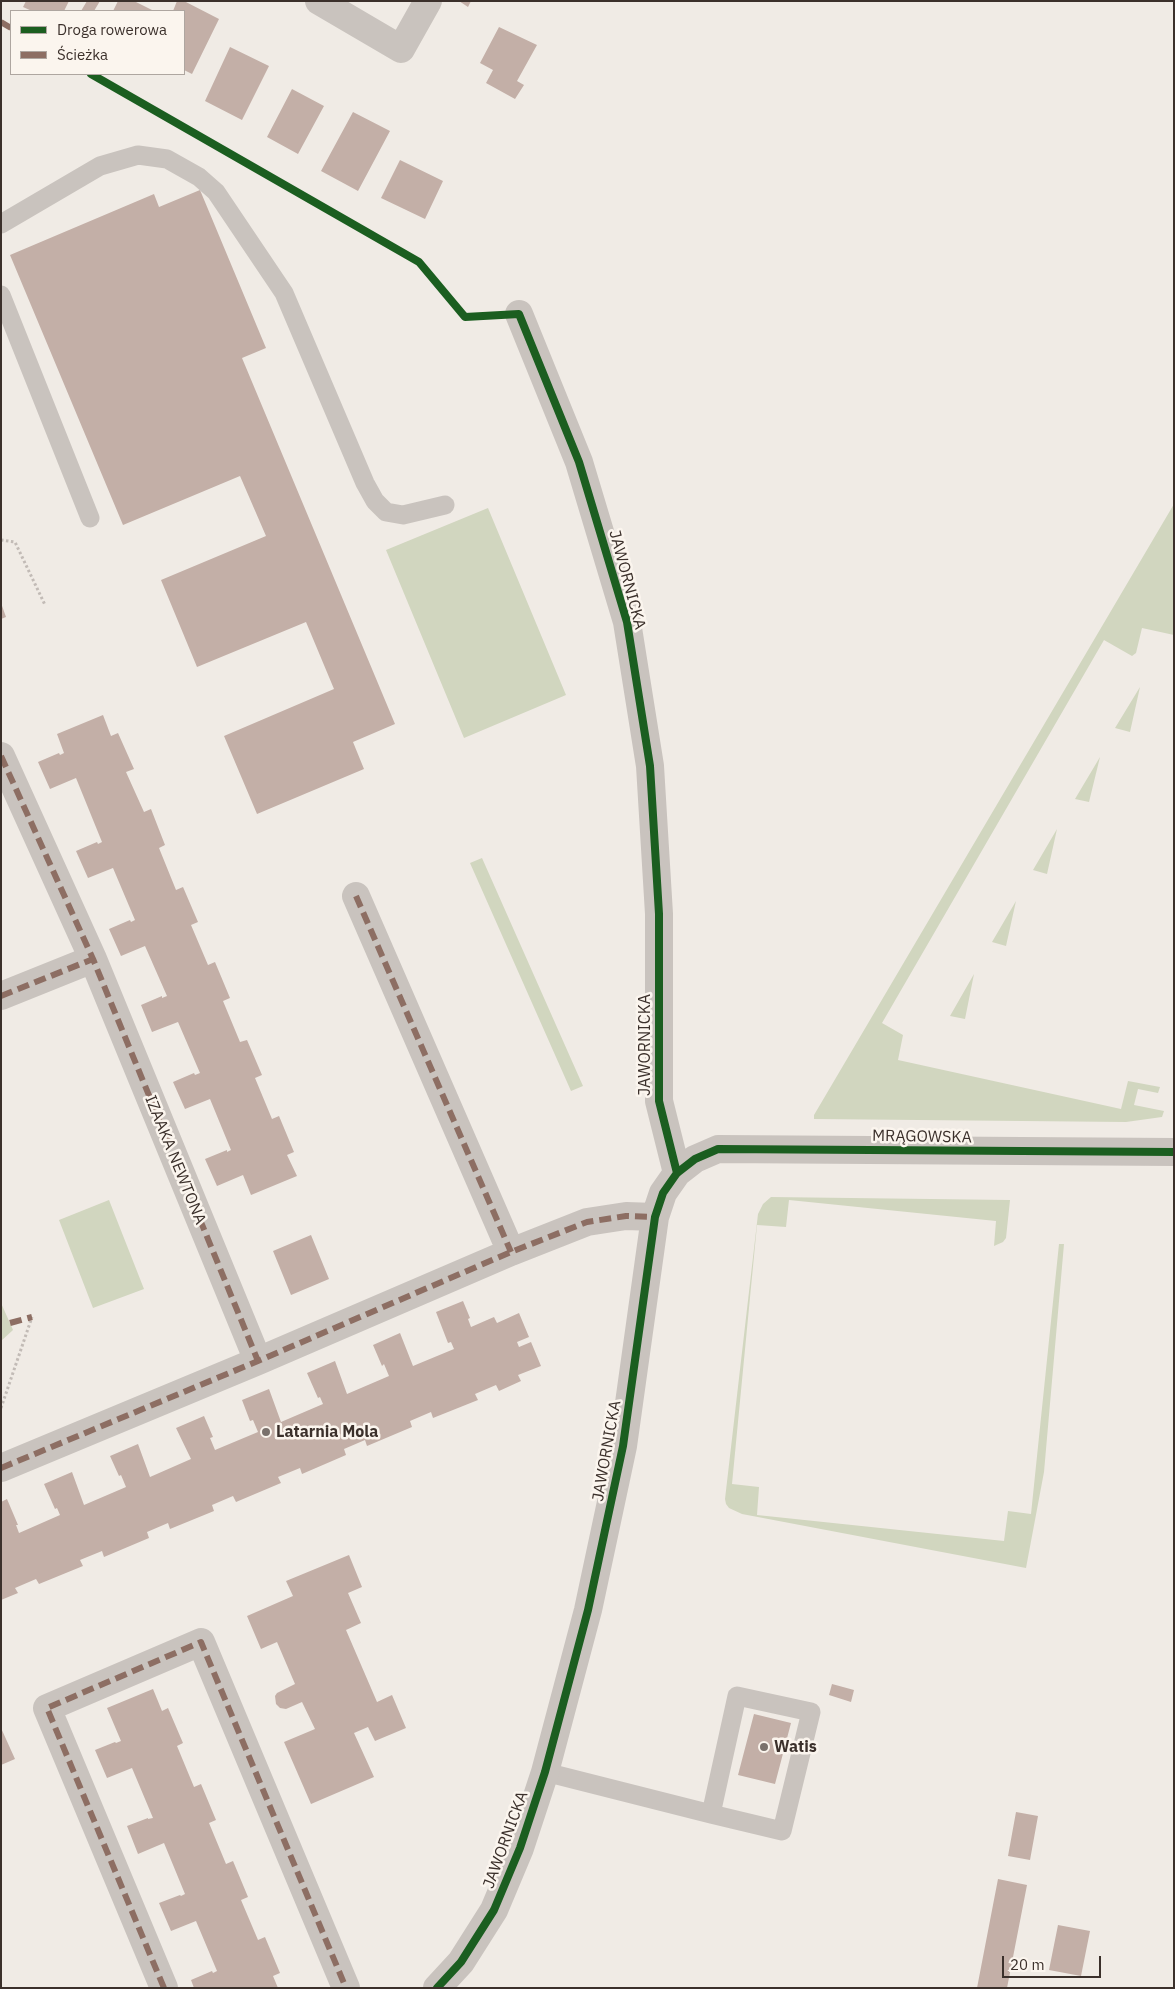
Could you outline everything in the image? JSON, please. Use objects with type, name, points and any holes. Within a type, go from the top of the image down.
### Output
[{"type":"street","points":[[319,1],[401,48],[428,1]]},
{"type":"street","name":"JAWORNICKA","points":[[438,1988],[460,1962],[494,1910],[520,1848],[545,1772],[588,1610],[623,1446],[655,1218],[663,1193],[678,1173],[659,1101],[659,914],[650,766],[627,622],[579,462],[519,314]]},
{"type":"street","name":"IZAAKA NEWTONA","points":[[1,756],[93,959],[258,1361]]},
{"type":"street","points":[[356,896],[511,1252]]},
{"type":"street","points":[[1,996],[93,959]]},
{"type":"street","name":"MRĄGOWSKA","points":[[678,1173],[695,1159],[718,1149],[1174,1152]]},
{"type":"street","points":[[1,1468],[258,1361],[511,1252],[587,1222],[626,1216],[655,1218]]},
{"type":"street","points":[[164,1988],[47,1708],[201,1642],[346,1988]]},
{"type":"lane","points":[[1,224],[100,166],[138,155],[166,159],[199,177],[216,192],[284,293],[365,483],[375,500],[386,512],[403,515],[445,505]]},
{"type":"lane","points":[[1,295],[90,518]]},
{"type":"lane","points":[[545,1772],[711,1814],[782,1831],[811,1712],[737,1696],[711,1814]]},
{"type":"path","points":[[1,540],[16,542],[45,606]]},
{"type":"path","points":[[1,1408],[32,1317]]},
{"type":"green space","points":[[1174,504],[1174,635],[1142,628],[1136,653],[1132,656],[1104,640],[882,1023],[903,1035],[898,1060],[1121,1109],[1128,1081],[1160,1087],[1158,1093],[1138,1089],[1134,1105],[1164,1111],[1162,1117],[1126,1122],[814,1119],[814,1115]]},
{"type":"green space","points":[[488,508],[566,695],[464,738],[386,550]]},
{"type":"green space","points":[[1140,687],[1130,732],[1115,728]]},
{"type":"green space","points":[[1100,757],[1089,802],[1075,799]]},
{"type":"green space","points":[[1057,829],[1047,874],[1033,870]]},
{"type":"green space","points":[[482,858],[583,1086],[571,1091],[470,863]]},
{"type":"green space","points":[[1016,901],[1006,946],[992,942]]},
{"type":"green space","points":[[974,974],[965,1019],[950,1016]]},
{"type":"green space","points":[[771,1197],[1010,1200],[1006,1238],[1003,1242],[994,1246],[996,1221],[789,1200],[786,1227],[757,1225],[732,1484],[759,1487],[757,1515],[1004,1541],[1008,1511],[1031,1514],[1059,1244],[1064,1244],[1044,1472],[1026,1568],[742,1514],[729,1508],[726,1504],[725,1499],[758,1214],[763,1204]]},
{"type":"green space","points":[[109,1200],[144,1289],[93,1308],[59,1220]]},
{"type":"green space","points":[[1,1303],[13,1330],[1,1341]]},
{"type":"building","points":[[26,1],[69,1],[64,10],[30,10],[23,7]]},
{"type":"building","points":[[87,1],[100,1],[95,10],[82,10]]},
{"type":"building","points":[[118,1],[134,1],[152,10],[114,10]]},
{"type":"building","points":[[177,1],[184,1],[219,19],[192,74],[185,70],[185,10],[173,10]]},
{"type":"building","points":[[459,1],[471,1],[468,7]]},
{"type":"building","points":[[499,27],[537,45],[517,81],[524,85],[515,99],[486,83],[493,70],[480,63]]},
{"type":"building","points":[[230,47],[269,66],[242,120],[205,101]]},
{"type":"building","points":[[292,89],[324,106],[298,154],[267,137]]},
{"type":"building","points":[[353,112],[390,131],[358,191],[321,171]]},
{"type":"building","points":[[400,160],[443,181],[425,219],[381,198]]},
{"type":"building","points":[[200,190],[266,348],[242,358],[395,724],[353,742],[364,769],[257,814],[224,736],[334,689],[306,622],[197,667],[161,580],[266,536],[240,476],[123,525],[10,255],[154,194],[159,207]]},
{"type":"building","points":[[1,603],[6,617],[1,619]]},
{"type":"building","points":[[103,715],[111,736],[118,733],[134,769],[126,772],[144,812],[151,809],[165,845],[159,848],[176,890],[183,887],[198,922],[191,925],[208,965],[215,962],[230,998],[223,1001],[240,1042],[247,1040],[262,1075],[255,1078],[272,1119],[279,1116],[294,1152],[287,1155],[297,1176],[251,1195],[243,1175],[217,1186],[205,1159],[231,1150],[210,1099],[185,1109],[173,1082],[194,1073],[195,1075],[200,1073],[178,1022],[152,1032],[141,1005],[162,996],[162,998],[167,996],[145,946],[121,956],[109,929],[130,920],[131,922],[135,920],[113,868],[88,878],[76,851],[97,842],[98,844],[102,842],[76,778],[50,789],[38,762],[59,753],[60,755],[64,753],[57,734]]},
{"type":"building","points":[[311,1235],[329,1279],[291,1295],[273,1251]]},
{"type":"building","points":[[463,1301],[470,1318],[468,1319],[471,1327],[494,1317],[497,1323],[519,1313],[529,1337],[517,1342],[519,1347],[531,1342],[541,1366],[518,1375],[521,1381],[499,1391],[496,1385],[475,1394],[478,1400],[433,1418],[431,1412],[410,1421],[412,1427],[367,1446],[365,1440],[344,1449],[346,1455],[302,1474],[300,1468],[278,1477],[281,1483],[236,1502],[233,1496],[212,1505],[214,1511],[170,1529],[168,1523],[147,1532],[149,1538],[104,1557],[102,1551],[80,1560],[83,1566],[39,1584],[36,1579],[15,1588],[18,1593],[1,1600],[1,1502],[7,1499],[18,1525],[16,1525],[19,1533],[60,1515],[57,1508],[55,1509],[44,1484],[72,1472],[84,1505],[126,1487],[110,1456],[138,1444],[150,1477],[191,1459],[176,1428],[204,1416],[213,1437],[210,1438],[215,1450],[258,1432],[253,1420],[250,1421],[242,1400],[269,1389],[281,1422],[323,1404],[320,1397],[318,1398],[307,1373],[335,1361],[347,1394],[389,1376],[384,1364],[382,1366],[373,1345],[400,1333],[413,1366],[454,1349],[451,1342],[448,1343],[436,1312]]},
{"type":"building","points":[[349,1555],[362,1587],[348,1593],[361,1623],[346,1630],[377,1702],[392,1695],[406,1728],[375,1741],[368,1727],[354,1733],[374,1777],[311,1804],[284,1742],[315,1729],[302,1702],[286,1709],[280,1708],[276,1704],[275,1696],[277,1693],[295,1684],[277,1642],[261,1649],[247,1616],[293,1596],[286,1581]]},
{"type":"building","points":[[832,1684],[854,1690],[851,1702],[829,1695]]},
{"type":"building","points":[[153,1689],[162,1711],[168,1708],[183,1743],[177,1746],[194,1787],[201,1784],[216,1820],[209,1823],[226,1864],[233,1861],[248,1897],[241,1900],[258,1940],[265,1937],[280,1973],[273,1976],[278,1988],[194,1988],[191,1980],[212,1971],[213,1973],[217,1971],[196,1921],[171,1931],[159,1903],[185,1894],[164,1843],[138,1854],[127,1826],[153,1818],[132,1768],[107,1778],[95,1750],[121,1741],[107,1708]]},
{"type":"building","points":[[754,1714],[791,1723],[775,1784],[738,1775]]},
{"type":"building","points":[[1,1728],[15,1759],[1,1765]]},
{"type":"building","points":[[1016,1812],[1038,1816],[1030,1860],[1008,1856]]},
{"type":"building","points":[[998,1879],[1027,1885],[1007,1988],[977,1988]]},
{"type":"building","points":[[1058,1925],[1090,1931],[1081,1976],[1049,1970]]},
{"type":"marked path","points":[[1,22],[10,27]]},
{"type":"marked path","points":[[1,756],[93,959],[258,1361]]},
{"type":"marked path","points":[[356,896],[511,1252]]},
{"type":"marked path","points":[[1,996],[93,959]]},
{"type":"marked path","points":[[1,1468],[258,1361],[511,1252],[587,1222],[626,1216],[655,1217]]},
{"type":"marked path","points":[[10,1323],[32,1317]]},
{"type":"marked path","points":[[164,1988],[47,1708],[201,1642],[346,1988]]},
{"type":"cycle path","points":[[93,75],[419,262],[465,317],[519,314],[579,462],[627,622],[650,766],[659,914],[659,1101],[677,1173]]},
{"type":"cycle path","points":[[437,1988],[461,1962],[494,1910],[520,1848],[545,1772],[588,1610],[623,1446],[655,1217],[663,1193],[677,1173],[695,1159],[718,1149],[1174,1152]]},
{"type":"place","name":"Latarnia Mola","points":[[266,1432]]},
{"type":"place","name":"Watis","points":[[764,1747]]}]
